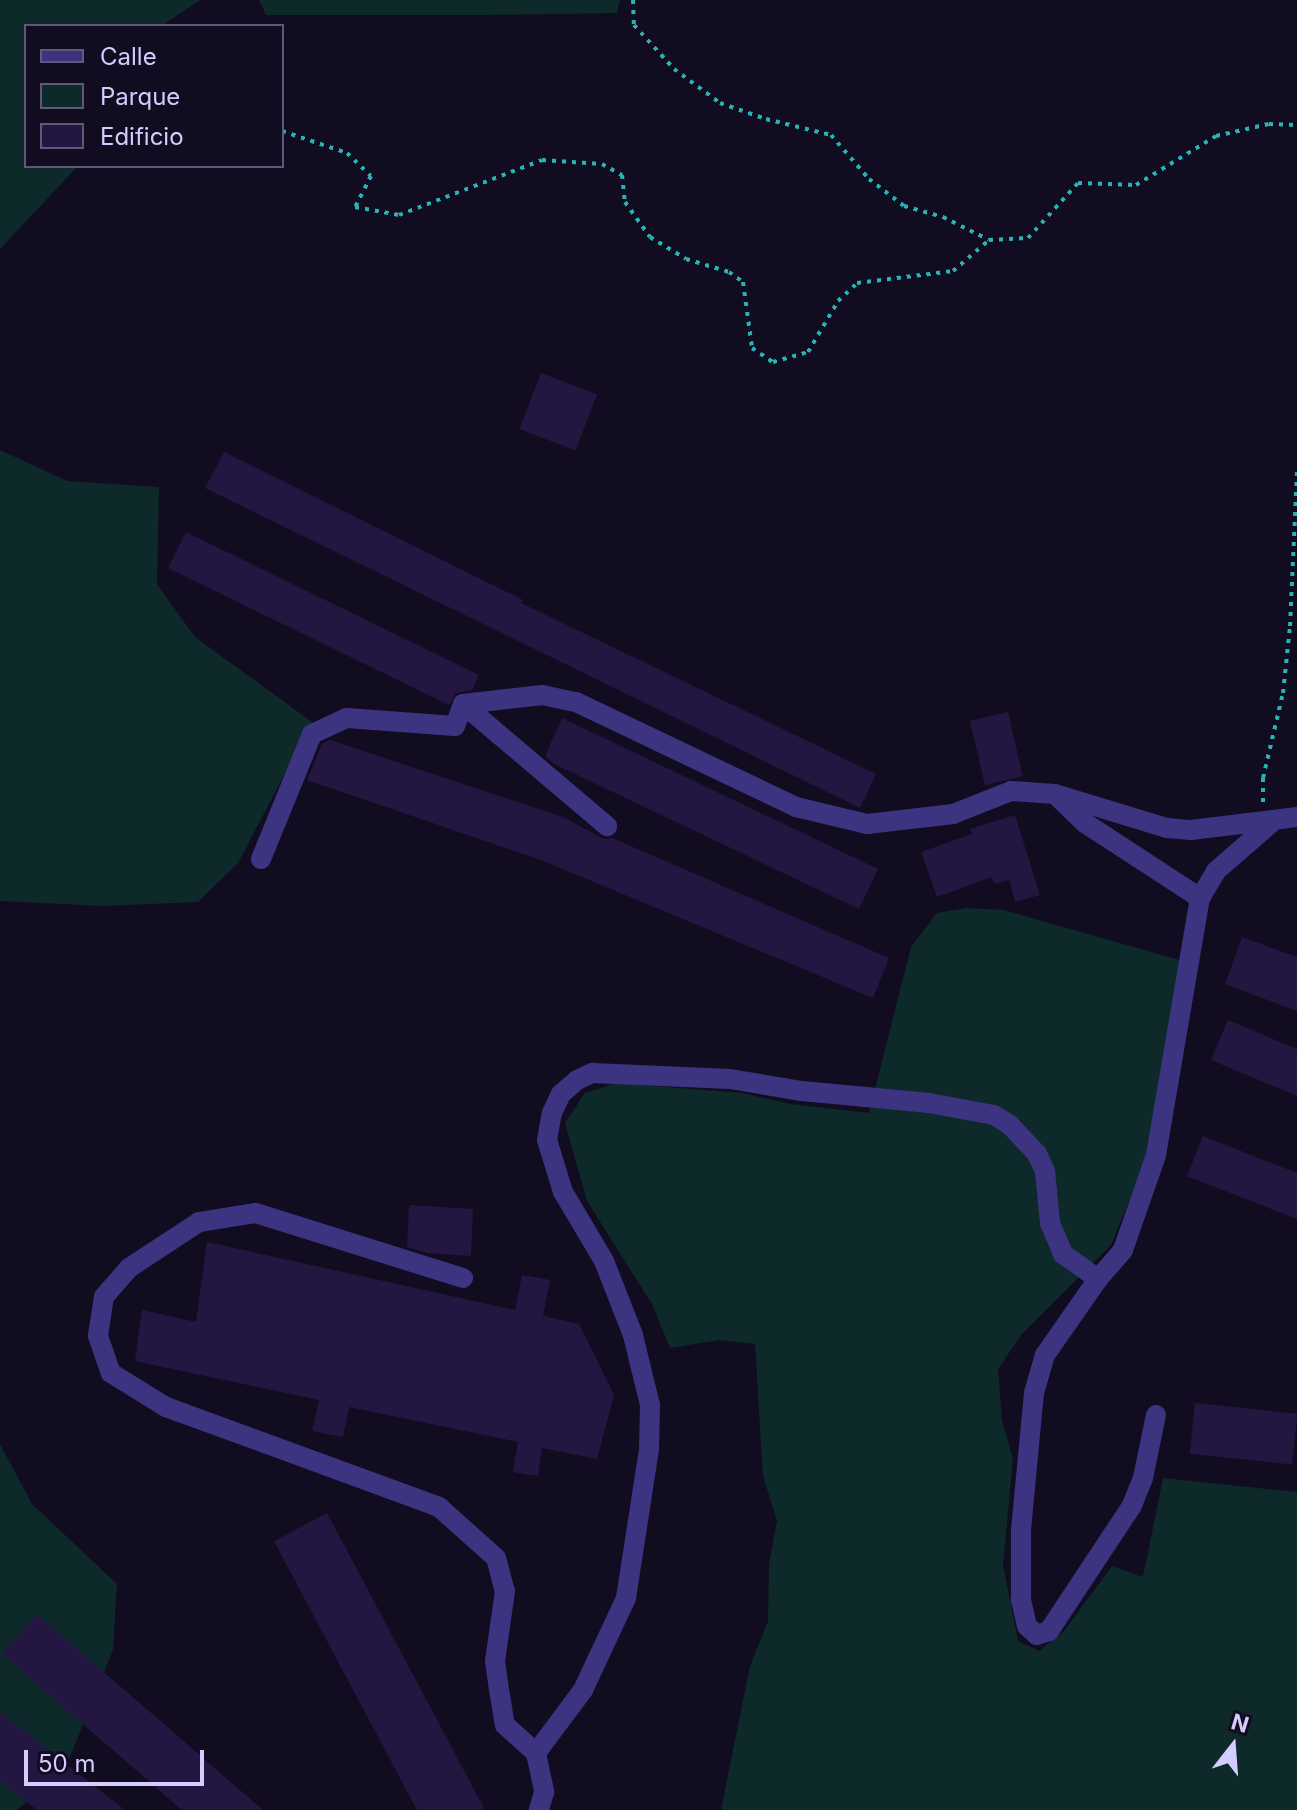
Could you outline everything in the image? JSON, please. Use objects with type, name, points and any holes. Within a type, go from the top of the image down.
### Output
[{"type":"street","points":[[463,704],[542,695],[576,702],[796,807],[867,824],[953,814],[1011,791],[1055,794],[1167,828],[1191,830],[1271,823],[1297,817]]},
{"type":"street","points":[[463,704],[607,826]]},
{"type":"street","points":[[261,859],[312,734],[347,718],[455,726],[463,704]]},
{"type":"street","points":[[1055,794],[1085,823],[1200,898]]},
{"type":"street","points":[[1156,1415],[1143,1478],[1131,1507],[1049,1631],[1037,1635],[1027,1626],[1021,1599],[1021,1530],[1034,1393],[1045,1355],[1098,1279],[1123,1250],[1156,1155],[1200,898],[1216,871],[1271,823]]},
{"type":"street","points":[[536,1753],[583,1690],[626,1598],[649,1449],[650,1405],[633,1335],[604,1261],[563,1192],[547,1140],[552,1113],[561,1094],[577,1080],[592,1073],[730,1079],[802,1091],[929,1103],[994,1115],[1010,1125],[1037,1154],[1045,1171],[1050,1223],[1063,1254],[1098,1279]]},
{"type":"street","points":[[463,1278],[256,1213],[199,1222],[129,1268],[104,1297],[98,1336],[111,1373],[166,1407],[439,1507],[496,1558],[505,1591],[495,1661],[505,1725],[536,1753],[544,1792],[539,1810]]},
{"type":"path","points":[[633,0],[634,25],[674,69],[720,103],[766,119],[831,135],[869,179],[904,206],[943,217],[989,240],[1028,238],[1078,183],[1136,185],[1216,136],[1269,124],[1297,125]]},
{"type":"path","points":[[284,132],[347,153],[371,176],[355,207],[399,215],[470,191],[542,160],[602,164],[622,175],[625,202],[650,237],[686,259],[729,272],[743,282],[752,348],[773,362],[808,352],[838,301],[857,283],[953,271],[989,240]]},
{"type":"path","points":[[1271,823],[1263,802],[1263,778],[1285,680],[1297,472]]},
{"type":"green space","points":[[0,0],[200,0],[164,24],[24,24],[24,168],[76,168],[0,249]]},
{"type":"green space","points":[[259,0],[620,0],[617,13],[266,15]]},
{"type":"green space","points":[[0,450],[67,481],[159,487],[157,584],[195,637],[312,722],[238,863],[198,902],[103,906],[0,901]]},
{"type":"green space","points":[[967,908],[1004,910],[1190,963],[1149,1152],[1111,1245],[1022,1334],[998,1369],[1002,1420],[1013,1459],[1003,1565],[1018,1641],[1039,1651],[1064,1631],[1112,1566],[1143,1577],[1163,1478],[1297,1492],[1297,1810],[721,1810],[750,1666],[768,1621],[769,1564],[777,1521],[763,1476],[755,1344],[719,1340],[670,1348],[652,1304],[587,1201],[565,1123],[585,1093],[616,1083],[742,1093],[790,1104],[869,1113],[911,947],[937,913]]},
{"type":"green space","points":[[0,1444],[32,1504],[117,1584],[113,1650],[65,1769],[17,1810],[0,1810]]},
{"type":"building","points":[[541,373],[597,395],[576,451],[519,429]]},
{"type":"building","points":[[224,452],[523,600],[521,603],[876,774],[860,808],[205,488]]},
{"type":"building","points":[[186,532],[479,675],[472,690],[456,693],[449,705],[168,568]]},
{"type":"building","points":[[1008,712],[1023,776],[985,785],[970,721]]},
{"type":"building","points":[[562,718],[878,869],[859,909],[554,764],[545,756]]},
{"type":"building","points":[[330,740],[563,817],[604,839],[612,838],[889,958],[873,998],[541,860],[307,780],[322,744]]},
{"type":"building","points":[[1015,815],[1040,895],[1015,902],[1009,880],[994,884],[992,877],[937,897],[921,852],[972,834],[970,829]]},
{"type":"building","points":[[1242,937],[1297,957],[1297,1011],[1225,984]]},
{"type":"building","points":[[1228,1020],[1297,1049],[1297,1096],[1211,1060]]},
{"type":"building","points":[[1203,1136],[1297,1173],[1297,1219],[1187,1176]]},
{"type":"building","points":[[409,1205],[473,1209],[471,1256],[428,1253],[407,1247]]},
{"type":"building","points":[[207,1242],[515,1310],[522,1275],[550,1280],[543,1316],[579,1324],[614,1395],[597,1459],[542,1448],[538,1476],[513,1472],[518,1442],[349,1407],[343,1437],[312,1431],[319,1400],[135,1361],[142,1310],[196,1322]]},
{"type":"building","points":[[1195,1403],[1297,1414],[1292,1464],[1190,1454]]},
{"type":"building","points":[[327,1513],[484,1809],[417,1810],[274,1541]]},
{"type":"building","points":[[37,1614],[263,1810],[182,1810],[2,1654]]},
{"type":"building","points":[[0,1712],[125,1810],[37,1810],[0,1781]]}]
